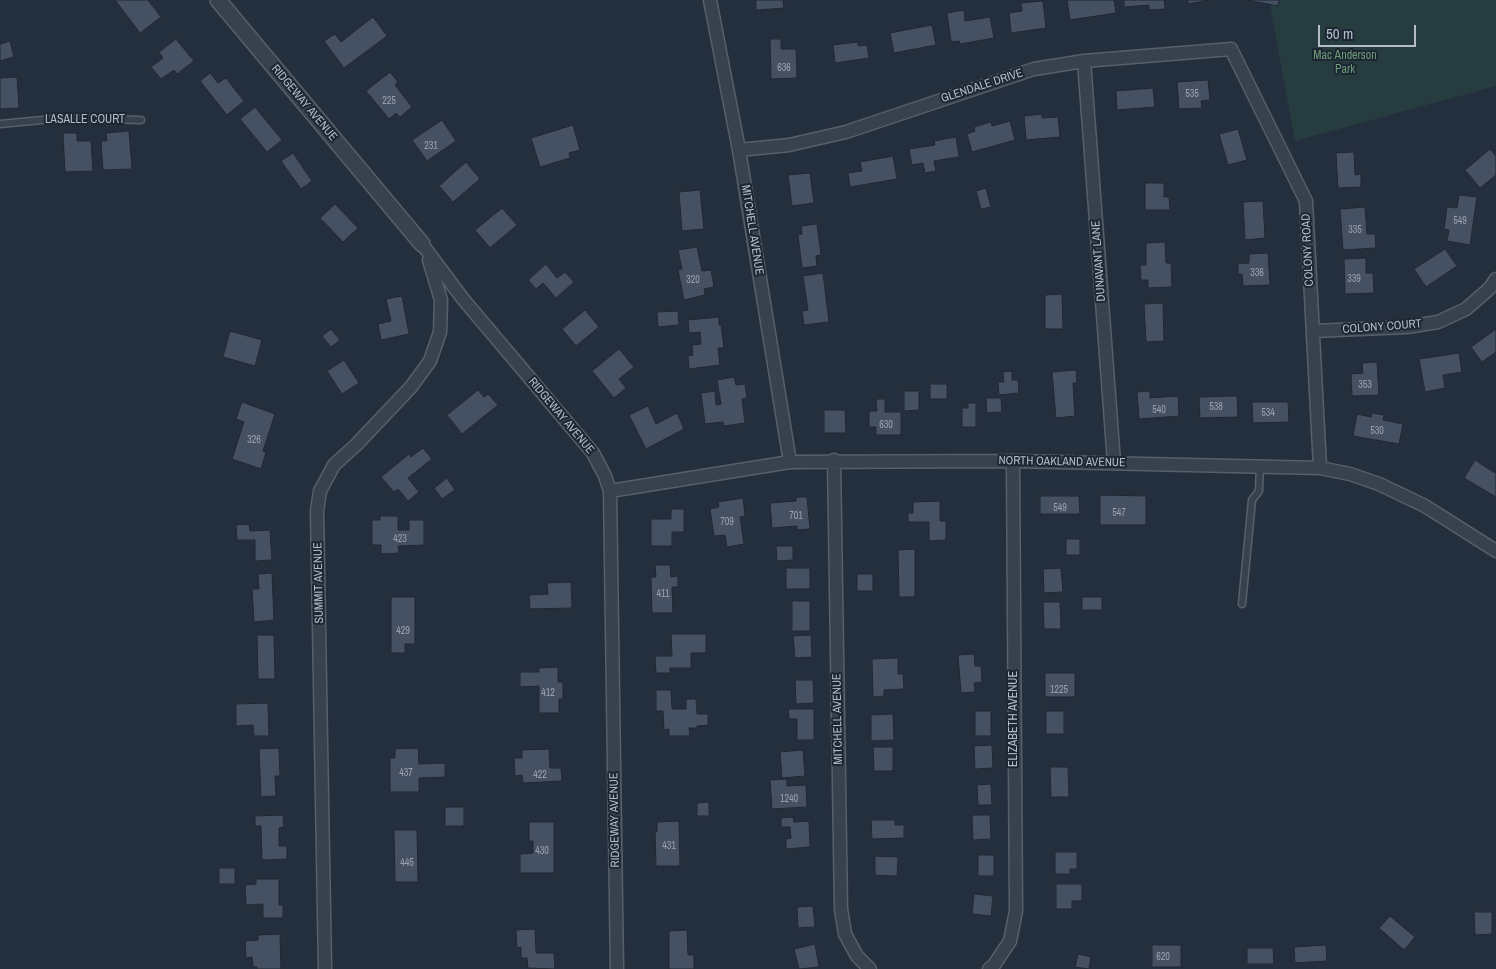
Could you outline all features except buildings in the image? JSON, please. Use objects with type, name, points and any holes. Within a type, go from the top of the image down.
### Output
[{"type":"street","name":"RIDGEWAY AVENUE","points":[[218,0],[422,244],[463,298],[593,453],[605,476],[610,491],[617,969]]},
{"type":"street","name":"MITCHELL AVENUE","points":[[710,0],[739,150],[790,462]]},
{"type":"street","name":"GLENDALE DRIVE","points":[[739,150],[789,145],[846,132],[1034,69],[1084,61],[1231,49]]},
{"type":"street","name":"COLONY ROAD","points":[[1231,49],[1306,201],[1320,468]]},
{"type":"street","name":"DUNAVANT LANE","points":[[1084,61],[1114,462]]},
{"type":"street","name":"SUMMIT AVENUE","points":[[325,969],[318,511],[320,491],[334,465],[412,387],[430,362],[440,332],[441,300],[433,269],[422,244]]},
{"type":"street","name":"COLONY COURT","points":[[1313,331],[1407,327],[1438,322],[1466,308],[1490,288],[1496,279]]},
{"type":"street","name":"MITCHELL AVENUE","points":[[834,460],[841,909],[845,934],[857,956],[870,969]]},
{"type":"street","name":"NORTH OAKLAND AVENUE","points":[[610,491],[790,462],[834,460],[1114,462],[1320,468],[1350,474],[1380,484],[1424,506],[1496,551]]},
{"type":"street","name":"ELIZABETH AVENUE","points":[[989,969],[994,966],[1010,941],[1016,911],[1012,461]]},
{"type":"lane","name":"LASALLE COURT","points":[[0,124],[63,118],[141,120]]},
{"type":"lane","points":[[1242,604],[1252,500],[1259,491],[1260,466]]},
{"type":"green space","name":"Mac Anderson Park","points":[[1269,0],[1496,0],[1496,86],[1295,141]]}]
